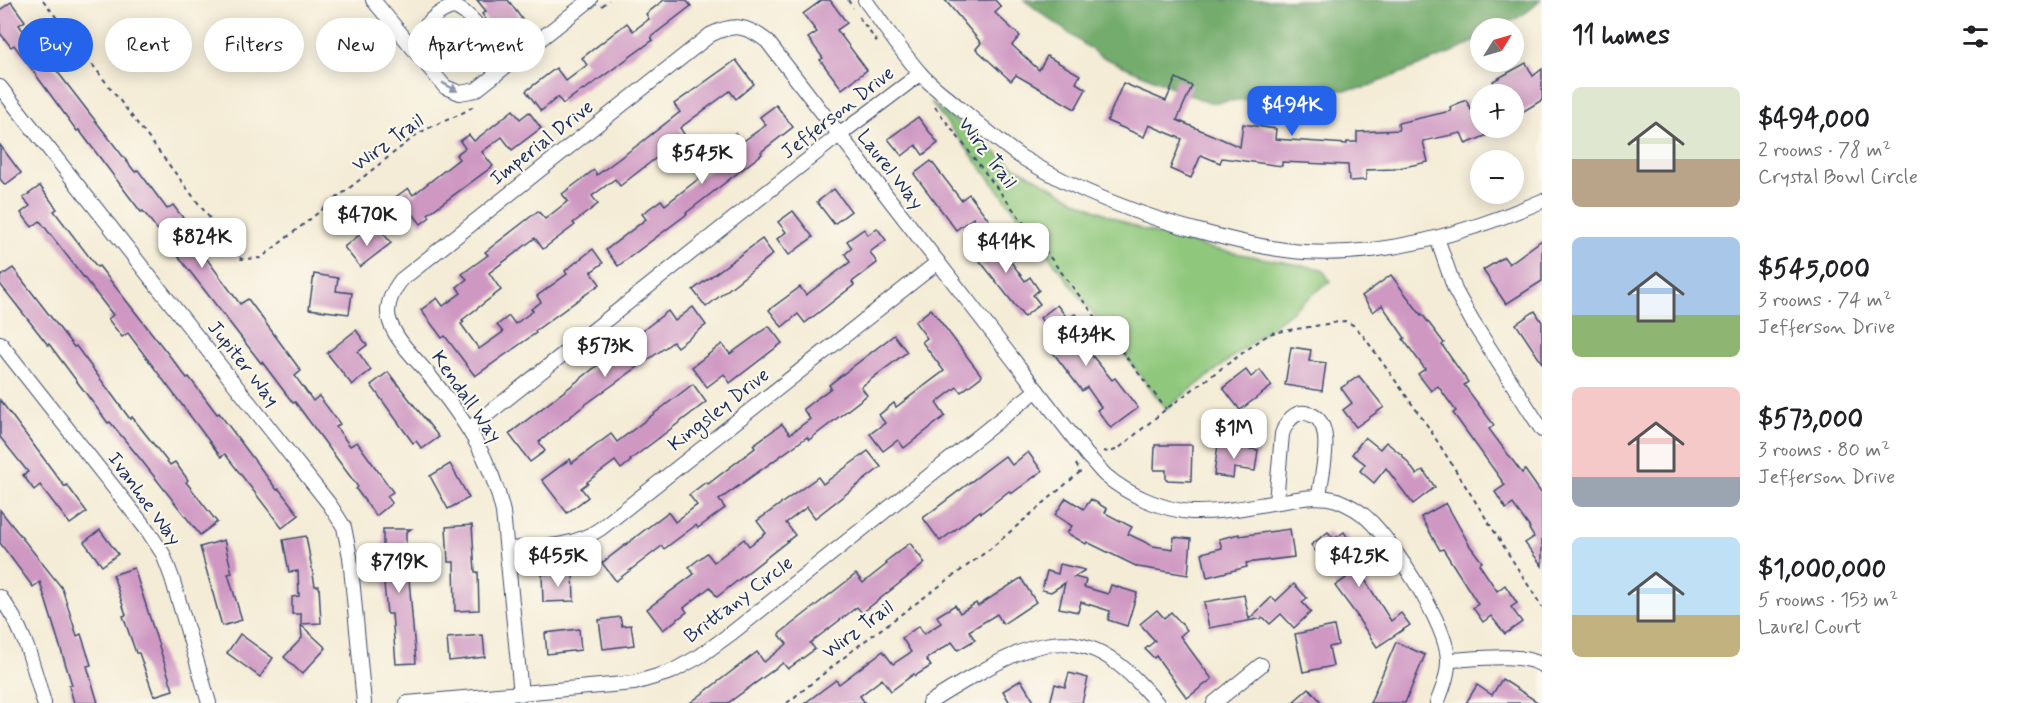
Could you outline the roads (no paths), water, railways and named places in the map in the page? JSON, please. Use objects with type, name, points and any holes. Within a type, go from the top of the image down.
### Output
[{"type":"street","points":[[374,0],[408,41]]},
{"type":"street","points":[[865,0],[920,74],[1020,156],[1073,186],[1110,202],[1184,228],[1246,243],[1304,252],[1370,250],[1437,238],[1511,215],[1542,201]]},
{"type":"street","points":[[545,39],[595,4]]},
{"type":"street","points":[[433,18],[453,7],[465,12],[470,18]]},
{"type":"street","name":"Imperial Drive","points":[[388,307],[393,291],[401,280],[710,35],[725,27],[736,27]]},
{"type":"street","name":"Laurel Way","points":[[736,27],[753,30],[767,41],[1037,390],[1106,475],[1131,492],[1165,507],[1193,512],[1319,496],[1336,500],[1366,517],[1383,534],[1434,615],[1444,637],[1448,660],[1446,679],[1437,703]]},
{"type":"street","points":[[433,72],[445,87],[460,93],[476,90],[500,72]]},
{"type":"street","name":"Jefferson Drive","points":[[469,429],[839,135],[920,74]]},
{"type":"street","name":"Jupiter Way","points":[[0,87],[330,505],[344,527],[350,556],[364,703]]},
{"type":"street","points":[[1437,238],[1455,290],[1472,321],[1542,430]]},
{"type":"street","name":"Kingsley Drive","points":[[507,549],[577,542],[600,530],[938,262]]},
{"type":"street","name":"Kendall Way","points":[[388,307],[390,322],[398,336],[457,411],[486,460],[498,486],[503,512],[521,694]]},
{"type":"street","name":"Ivanhoe Way","points":[[0,343],[148,531],[163,554],[209,703]]},
{"type":"street","name":"Brittany Circle","points":[[407,703],[634,683],[671,672],[700,656],[1037,390]]},
{"type":"street","points":[[1276,502],[1282,434],[1285,424],[1301,413],[1310,414],[1319,419],[1324,427],[1326,437],[1319,496]]},
{"type":"street","points":[[0,597],[11,611],[22,632],[44,703]]},
{"type":"street","points":[[929,703],[1010,654],[1041,644],[1068,643],[1092,649],[1113,660],[1135,677],[1157,703]]},
{"type":"street","points":[[1448,660],[1510,658],[1536,661],[1542,665]]},
{"type":"street","points":[[1214,703],[1261,665]]}]
